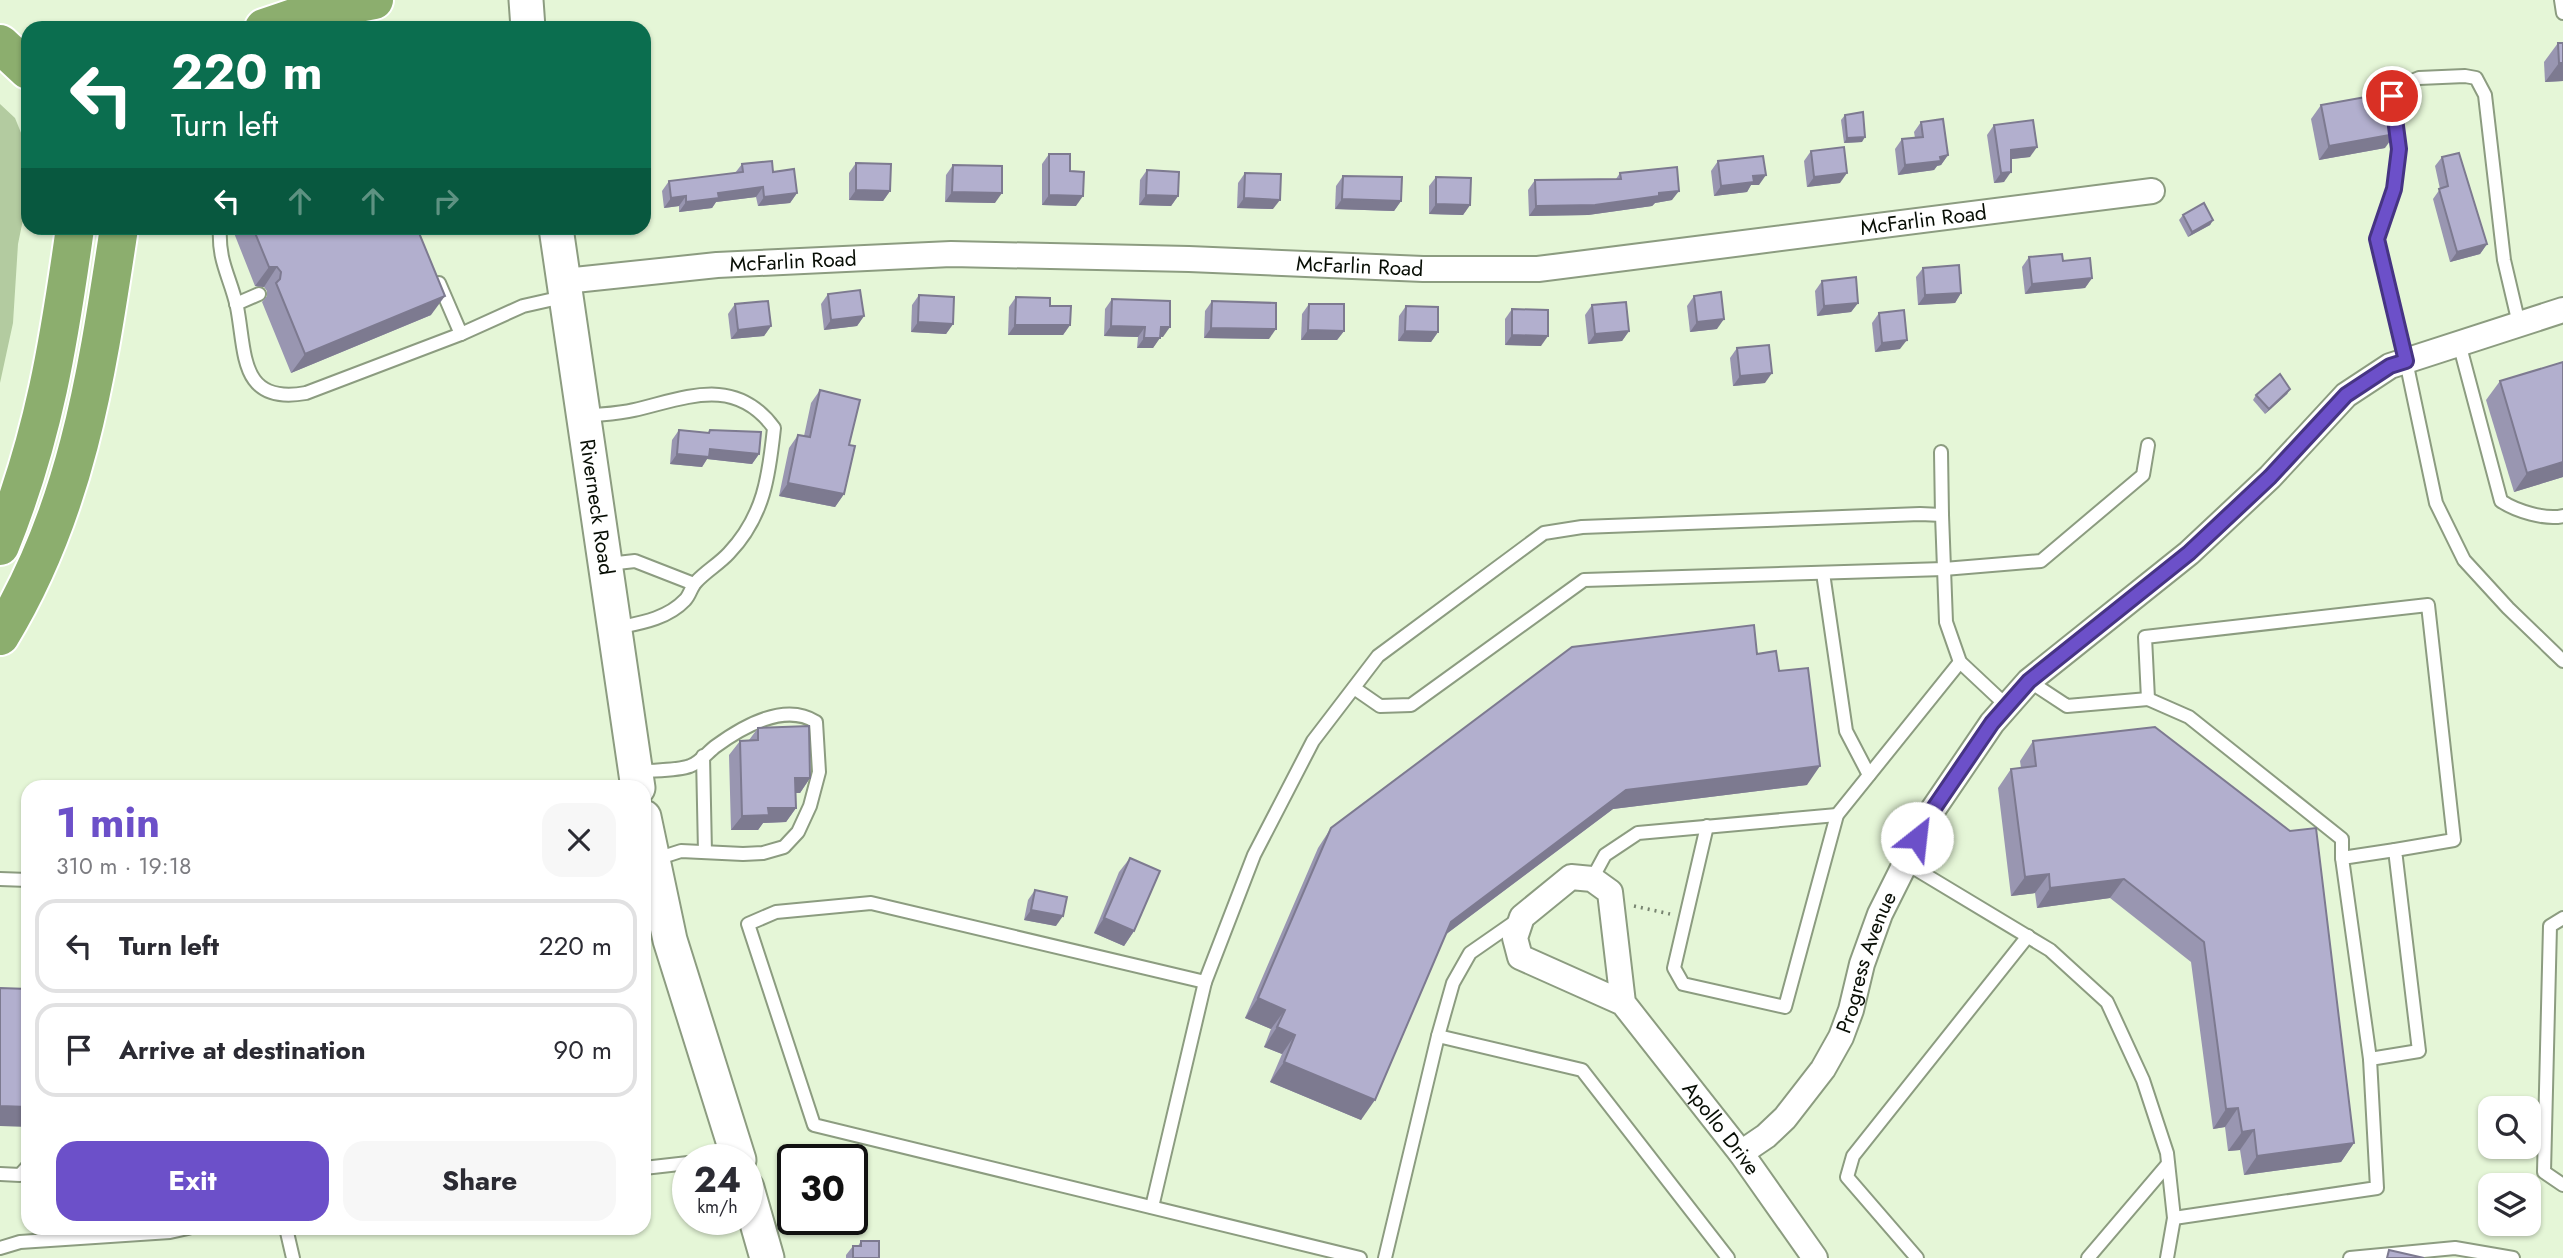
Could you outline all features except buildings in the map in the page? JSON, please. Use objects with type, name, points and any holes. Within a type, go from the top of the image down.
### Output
[{"type":"highway","points":[[285,21],[311,12],[374,0]]},
{"type":"highway","points":[[0,44],[21,64]]},
{"type":"highway","points":[[0,546],[27,476],[47,404],[61,333],[74,235]]},
{"type":"highway","points":[[0,636],[36,566],[77,459],[100,353],[118,235]]},
{"type":"main road","points":[[526,0],[528,21]]},
{"type":"main road","name":"Riverneck Road","points":[[557,235],[637,780]]},
{"type":"main road","points":[[651,850],[660,915],[734,1144]]},
{"type":"main road","points":[[760,1235],[767,1258]]},
{"type":"street","name":"McFarlin Road","points":[[566,288],[717,265],[951,254],[1189,259],[1423,269],[1538,269],[2152,191]]},
{"type":"street","name":"Progress Avenue","points":[[1741,1153],[1766,1136],[1791,1111],[1823,1069],[1841,1037],[1880,914],[1904,862],[1930,814],[1992,723],[2029,681],[2189,553],[2270,477],[2346,395],[2390,366],[2563,310]]},
{"type":"street","points":[[1522,917],[1571,877],[1592,879],[1610,891],[1623,1003]]},
{"type":"street","name":"Apollo Drive","points":[[1522,917],[1515,938],[1520,957],[1623,1003],[1741,1153],[1815,1258]]},
{"type":"lane","points":[[2561,0],[2563,13]]},
{"type":"lane","points":[[2519,324],[2504,260],[2485,94],[2476,78],[2465,76],[2419,78],[2396,88],[2392,96],[2399,149],[2394,189],[2377,239],[2436,503],[2464,560],[2508,608],[2563,661]]},
{"type":"lane","points":[[220,235],[219,252],[236,304],[241,347],[248,367],[261,387],[274,394],[290,396],[306,393],[461,334],[566,288]]},
{"type":"lane","points":[[435,275],[461,334]]},
{"type":"lane","points":[[236,304],[258,294]]},
{"type":"lane","points":[[2459,343],[2501,500],[2510,507],[2527,512],[2563,516]]},
{"type":"lane","points":[[584,416],[635,410],[698,394],[723,395],[745,401],[762,412],[774,428],[769,477],[756,515],[730,552],[694,584],[687,598],[673,610],[642,623],[615,628]]},
{"type":"lane","points":[[1354,688],[1380,706],[1411,705],[1584,580],[1944,569],[2041,561],[2143,475],[2148,445]]},
{"type":"lane","points":[[1941,452],[1946,622],[1960,662],[2007,706]]},
{"type":"lane","points":[[1152,1208],[1205,982],[1254,855],[1313,741],[1378,656],[1544,533],[1582,527],[1942,515]]},
{"type":"lane","points":[[606,564],[635,561],[694,584]]},
{"type":"lane","points":[[1823,573],[1846,731],[1869,775]]},
{"type":"lane","points":[[2148,699],[2145,637],[2428,605],[2454,840],[2342,858]]},
{"type":"lane","points":[[1707,826],[1674,968],[1683,984],[1785,1007],[1837,815],[1960,662]]},
{"type":"lane","points":[[2029,681],[2067,706],[2148,699],[2189,717],[2342,839],[2342,858],[2370,1059],[2377,1188],[2174,1218]]},
{"type":"lane","points":[[637,780],[691,766],[742,729],[771,719],[791,713],[806,715],[816,722],[819,772],[810,806],[798,832],[785,847],[763,853],[681,851],[653,860]]},
{"type":"lane","points":[[703,756],[705,852]]},
{"type":"lane","points":[[1592,879],[1605,855],[1638,833],[1837,815]]},
{"type":"lane","points":[[2370,1059],[2419,1051],[2395,850]]},
{"type":"lane","points":[[1904,862],[2050,950],[2107,1002],[2143,1080],[2167,1153],[2174,1218],[2166,1258]]},
{"type":"lane","points":[[0,878],[21,880]]},
{"type":"lane","points":[[1205,982],[871,903],[776,912],[748,924],[814,1125],[1360,1258]]},
{"type":"lane","points":[[1385,1258],[1453,983],[1470,953],[1522,917]]},
{"type":"lane","points":[[2563,918],[2550,926],[2544,1172],[2563,1185]]},
{"type":"lane","points":[[1917,1258],[1847,1177],[1853,1156],[2028,936]]},
{"type":"lane","points":[[1438,1035],[1582,1070],[1728,1258]]},
{"type":"lane","points":[[2088,1258],[2168,1164]]},
{"type":"lane","points":[[651,1167],[672,1165]]},
{"type":"lane","points":[[0,1174],[21,1174]]},
{"type":"lane","points":[[0,1248],[20,1242],[129,1235]]},
{"type":"lane","points":[[288,1235],[293,1258]]},
{"type":"lane","points":[[2350,1258],[2455,1248],[2514,1258]]},
{"type":"path","points":[[1625,904],[1661,910],[1685,919]]},
{"type":"green space","points":[[0,104],[15,118],[21,133],[21,229],[13,323],[0,383]]},
{"type":"route","points":[[1917,838],[1958,771],[1992,723],[2029,681],[2189,553],[2270,477],[2346,395],[2390,366],[2406,361],[2377,239],[2394,189],[2399,149],[2392,96]]}]
